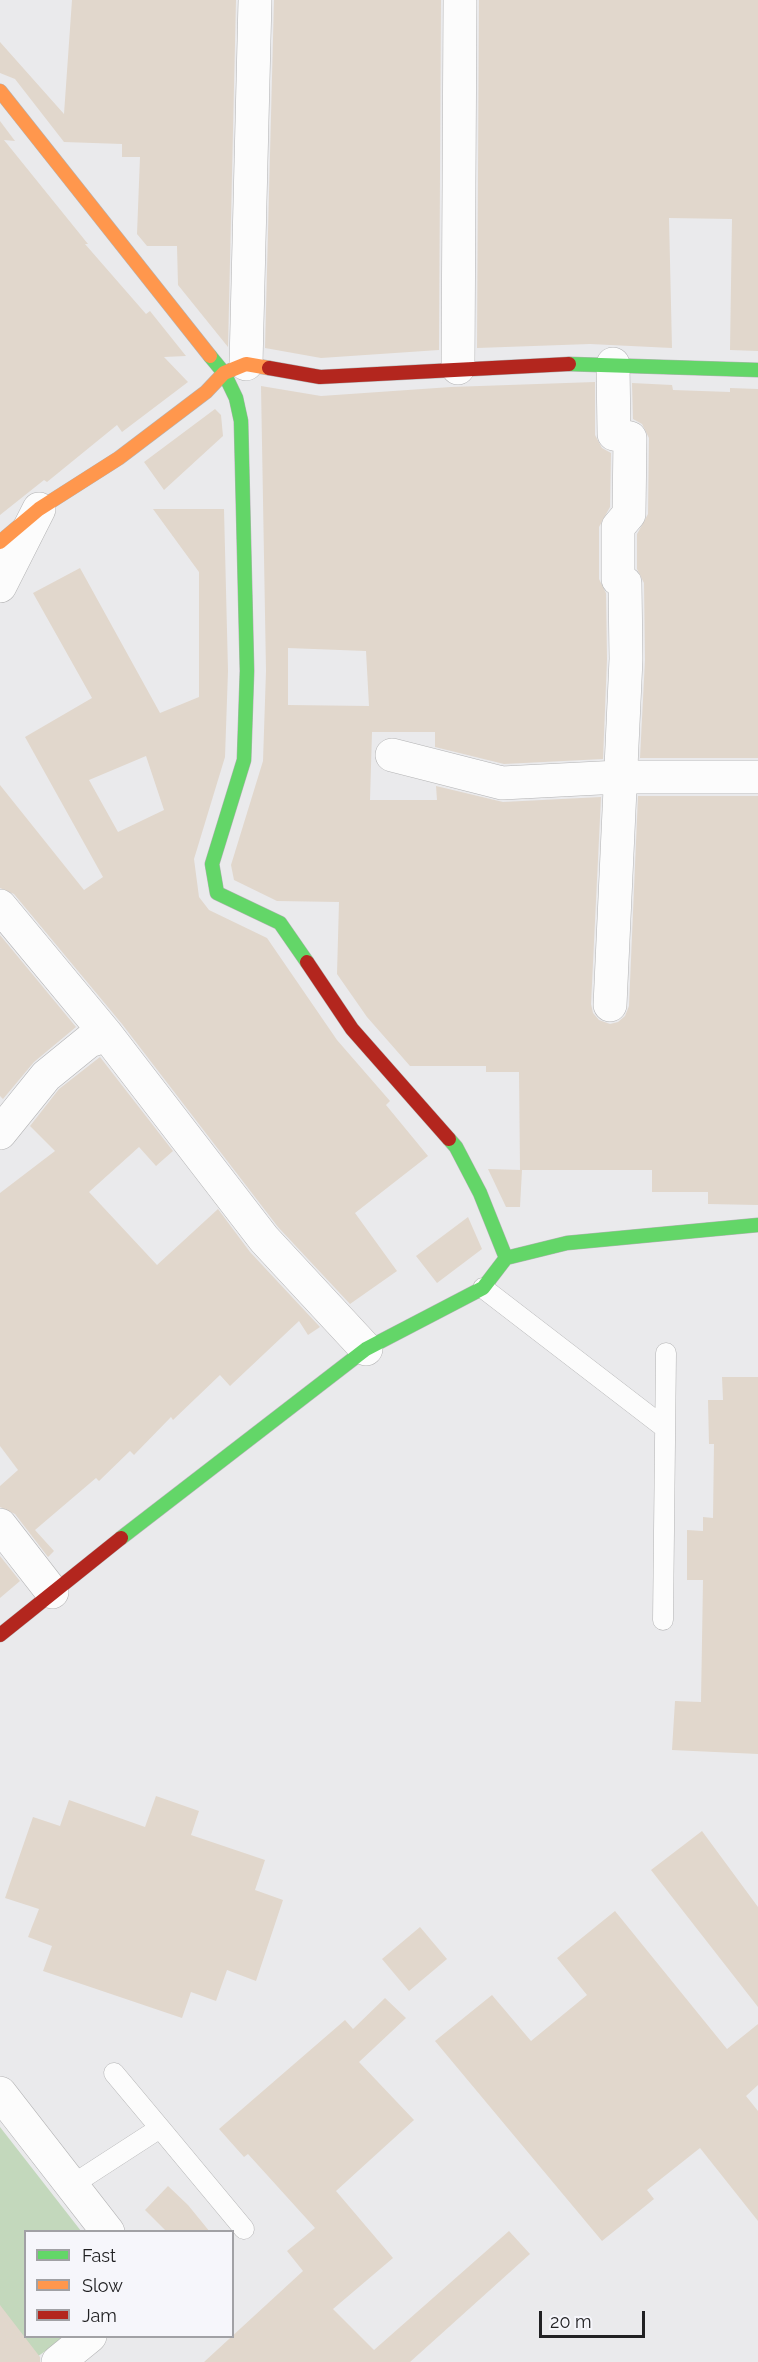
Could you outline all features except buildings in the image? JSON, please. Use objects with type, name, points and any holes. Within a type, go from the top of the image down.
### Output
[{"type":"street","points":[[255,0],[235,368],[236,398],[241,421],[248,671],[244,760],[212,864],[217,893],[280,923],[352,1029],[456,1148],[480,1193],[506,1258]]},
{"type":"street","points":[[458,368],[460,1]]},
{"type":"street","points":[[0,90],[235,368],[320,377],[458,368],[613,364],[758,370]]},
{"type":"street","points":[[610,1005],[626,659],[625,583],[618,579],[618,527],[629,514],[630,438],[614,434],[613,364]]},
{"type":"street","points":[[0,543],[39,509],[118,458],[235,368]]},
{"type":"street","points":[[0,586],[39,509]]},
{"type":"street","points":[[392,756],[502,783],[619,777],[758,777]]},
{"type":"street","points":[[0,906],[107,1035],[264,1239],[366,1349]]},
{"type":"street","points":[[0,1133],[46,1076],[89,1041],[107,1035]]},
{"type":"street","points":[[0,1635],[52,1592],[366,1349],[483,1288],[506,1258],[567,1243],[758,1225]]},
{"type":"street","points":[[0,1525],[52,1592]]},
{"type":"street","points":[[0,2092],[106,2230]]},
{"type":"street","points":[[58,2362],[89,2338]]},
{"type":"lane","points":[[483,1288],[665,1428]]},
{"type":"lane","points":[[663,1620],[666,1353]]},
{"type":"lane","points":[[114,2073],[244,2229]]},
{"type":"lane","points":[[72,2185],[160,2128]]},
{"type":"green space","points":[[0,2127],[80,2230],[24,2230],[24,2338],[64,2338],[30,2362],[0,2362]]},
{"type":"traffic: fast","points":[[210,356],[224,373],[236,398],[241,421],[247,671],[244,760],[212,864],[217,893],[280,923],[307,962]]},
{"type":"traffic: fast","points":[[569,364],[758,370]]},
{"type":"traffic: fast","points":[[449,1139],[456,1147],[480,1193],[506,1258]]},
{"type":"traffic: fast","points":[[121,1538],[366,1349],[483,1288],[506,1258],[567,1243],[758,1225]]},
{"type":"traffic: slow","points":[[0,91],[210,356]]},
{"type":"traffic: slow","points":[[0,542],[39,509],[119,458],[206,392],[224,373],[246,364],[269,368]]},
{"type":"traffic: jam","points":[[269,368],[320,377],[569,364]]},
{"type":"traffic: jam","points":[[307,962],[352,1029],[449,1139]]},
{"type":"traffic: jam","points":[[0,1635],[121,1538]]}]
